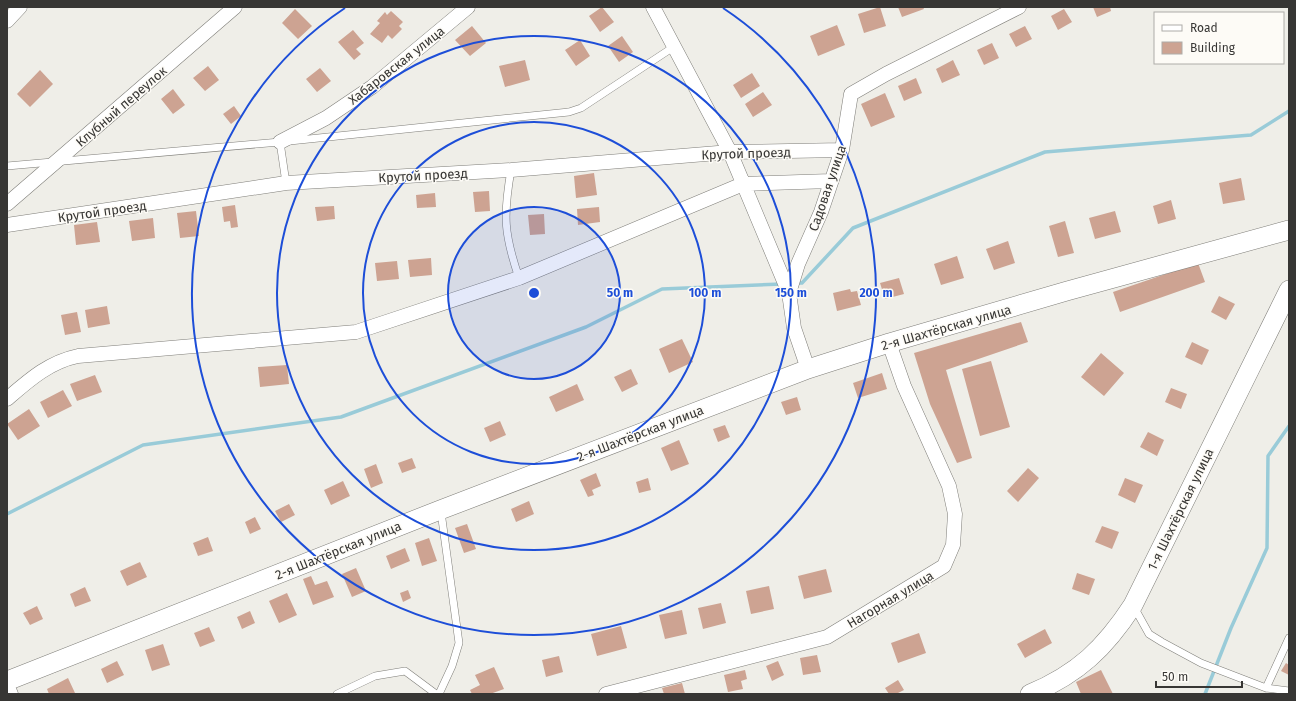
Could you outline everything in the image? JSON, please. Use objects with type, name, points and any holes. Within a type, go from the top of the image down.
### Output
[{"type":"main road","name":"2-я Шахтёрская улица","points":[[7,681],[440,510],[808,369],[889,343],[1067,291],[1289,230]]},
{"type":"main road","name":"1-я Шахтёрская улица","points":[[1030,694],[1058,681],[1090,658],[1119,628],[1133,605],[1289,290]]},
{"type":"street","points":[[7,21],[20,7]]},
{"type":"street","name":"Клубный переулок","points":[[7,204],[235,7]]},
{"type":"street","name":"Хабаровская улица","points":[[280,142],[326,118],[372,87],[468,7]]},
{"type":"street","points":[[654,7],[730,152],[789,293]]},
{"type":"street","name":"Садовая улица","points":[[808,369],[794,328],[789,293],[798,264],[821,212],[842,150],[851,94],[893,70],[1018,7]]},
{"type":"street","name":"Крутой проезд","points":[[7,225],[286,183],[511,170],[730,152],[842,150]]},
{"type":"street","points":[[7,398],[40,371],[66,358],[356,332],[519,278],[743,184],[831,181]]},
{"type":"street","name":"Нагорная улица","points":[[606,694],[827,638],[944,566],[953,545],[955,514],[949,486],[904,386],[889,343]]},
{"type":"street","points":[[7,685],[11,694]]},
{"type":"lane","points":[[7,166],[280,142],[568,112],[581,108],[675,46]]},
{"type":"lane","points":[[280,142],[286,183]]},
{"type":"lane","points":[[511,170],[506,208],[506,234],[519,278]]},
{"type":"lane","points":[[337,694],[375,676],[405,671],[437,694],[452,666],[459,643],[440,510]]},
{"type":"lane","points":[[1133,605],[1149,634],[1201,663],[1266,688],[1289,691]]},
{"type":"lane","points":[[1266,688],[1289,638]]},
{"type":"building","points":[[602,7],[614,22],[600,32],[589,16]]},
{"type":"building","points":[[880,7],[886,26],[864,33],[858,14]]},
{"type":"building","points":[[898,7],[923,7],[924,9],[902,17]]},
{"type":"building","points":[[1093,7],[1110,7],[1111,11],[1097,17]]},
{"type":"building","points":[[295,9],[312,26],[298,39],[282,23]]},
{"type":"building","points":[[1064,9],[1072,22],[1058,30],[1051,16]]},
{"type":"building","points":[[391,11],[403,22],[399,26],[402,29],[392,39],[388,35],[382,43],[370,34],[380,23],[377,21],[385,12],[387,15]]},
{"type":"building","points":[[837,25],[845,45],[818,56],[810,36]]},
{"type":"building","points":[[472,26],[486,43],[470,56],[455,40]]},
{"type":"building","points":[[1025,26],[1032,39],[1016,47],[1009,34]]},
{"type":"building","points":[[353,30],[364,43],[356,49],[361,54],[354,60],[338,42]]},
{"type":"building","points":[[622,36],[633,52],[619,62],[608,46]]},
{"type":"building","points":[[580,40],[590,56],[576,66],[565,50]]},
{"type":"building","points":[[992,43],[999,58],[984,65],[977,50]]},
{"type":"building","points":[[525,60],[530,80],[505,87],[499,66]]},
{"type":"building","points":[[953,60],[960,75],[942,83],[936,69]]},
{"type":"building","points":[[208,66],[219,80],[205,91],[193,78]]},
{"type":"building","points":[[320,68],[331,81],[317,92],[306,79]]},
{"type":"building","points":[[40,70],[53,84],[30,107],[17,94]]},
{"type":"building","points":[[752,73],[760,86],[741,98],[733,85]]},
{"type":"building","points":[[916,78],[922,93],[904,101],[898,86]]},
{"type":"building","points":[[173,89],[185,105],[173,114],[161,99]]},
{"type":"building","points":[[763,92],[772,105],[753,117],[745,104]]},
{"type":"building","points":[[885,93],[895,117],[871,127],[861,104]]},
{"type":"building","points":[[234,106],[241,116],[231,124],[223,114]]},
{"type":"building","points":[[594,173],[597,195],[576,198],[574,176]]},
{"type":"building","points":[[1241,178],[1245,200],[1223,204],[1219,183]]},
{"type":"building","points":[[489,191],[490,211],[475,212],[473,192]]},
{"type":"building","points":[[435,193],[436,207],[417,208],[416,195]]},
{"type":"building","points":[[1171,200],[1176,219],[1158,224],[1153,206]]},
{"type":"building","points":[[235,205],[238,227],[231,228],[230,221],[224,222],[222,207]]},
{"type":"building","points":[[334,206],[335,219],[317,221],[315,207]]},
{"type":"building","points":[[599,207],[600,222],[578,225],[577,209]]},
{"type":"building","points":[[196,211],[199,236],[180,238],[177,213]]},
{"type":"building","points":[[1115,211],[1121,232],[1095,239],[1089,218]]},
{"type":"building","points":[[544,214],[545,234],[530,235],[528,215]]},
{"type":"building","points":[[153,218],[155,238],[132,241],[129,221]]},
{"type":"building","points":[[1065,221],[1074,253],[1058,257],[1049,226]]},
{"type":"building","points":[[97,222],[100,242],[76,245],[74,225]]},
{"type":"building","points":[[1008,241],[1015,263],[994,270],[986,249]]},
{"type":"building","points":[[957,256],[964,278],[941,285],[934,264]]},
{"type":"building","points":[[431,258],[432,275],[410,277],[408,260]]},
{"type":"building","points":[[397,261],[399,279],[377,281],[375,263]]},
{"type":"building","points":[[1198,263],[1205,282],[1120,312],[1113,292]]},
{"type":"building","points":[[899,278],[904,294],[885,299],[880,283]]},
{"type":"building","points":[[850,289],[851,292],[857,291],[861,305],[837,311],[833,293]]},
{"type":"building","points":[[1219,296],[1235,304],[1226,320],[1211,312]]},
{"type":"building","points":[[107,306],[110,324],[88,328],[85,310]]},
{"type":"building","points":[[77,312],[81,332],[65,335],[61,315]]},
{"type":"building","points":[[1021,322],[1028,342],[946,370],[972,458],[957,463],[930,404],[914,353]]},
{"type":"building","points":[[682,339],[693,362],[669,373],[659,349]]},
{"type":"building","points":[[1192,342],[1209,350],[1202,365],[1185,357]]},
{"type":"building","points":[[1101,353],[1124,373],[1104,396],[1081,377]]},
{"type":"building","points":[[991,361],[1010,427],[980,436],[962,369]]},
{"type":"building","points":[[287,365],[289,384],[260,387],[258,367]]},
{"type":"building","points":[[631,369],[638,384],[622,392],[614,377]]},
{"type":"building","points":[[882,373],[887,389],[858,398],[853,383]]},
{"type":"building","points":[[95,375],[102,392],[77,401],[70,384]]},
{"type":"building","points":[[577,384],[584,400],[556,412],[549,397]]},
{"type":"building","points":[[1171,388],[1187,394],[1181,409],[1165,402]]},
{"type":"building","points":[[63,390],[72,406],[48,418],[40,402]]},
{"type":"building","points":[[797,397],[801,410],[786,415],[781,402]]},
{"type":"building","points":[[29,409],[40,426],[18,440],[7,424]]},
{"type":"building","points":[[500,421],[506,435],[490,442],[484,428]]},
{"type":"building","points":[[725,425],[730,437],[718,442],[713,429]]},
{"type":"building","points":[[1148,432],[1164,440],[1157,456],[1140,447]]},
{"type":"building","points":[[679,440],[689,464],[671,471],[661,448]]},
{"type":"building","points":[[412,458],[416,468],[402,473],[398,463]]},
{"type":"building","points":[[376,464],[383,483],[371,488],[364,469]]},
{"type":"building","points":[[1028,468],[1039,478],[1018,502],[1007,491]]},
{"type":"building","points":[[596,473],[601,486],[592,490],[594,495],[588,497],[580,480]]},
{"type":"building","points":[[648,478],[651,490],[639,493],[636,482]]},
{"type":"building","points":[[1125,478],[1143,485],[1135,503],[1118,495]]},
{"type":"building","points":[[343,481],[350,496],[331,505],[324,490]]},
{"type":"building","points":[[529,501],[534,514],[516,522],[511,509]]},
{"type":"building","points":[[289,504],[295,515],[281,522],[275,511]]},
{"type":"building","points":[[255,517],[261,529],[250,534],[245,522]]},
{"type":"building","points":[[467,524],[476,549],[464,553],[455,528]]},
{"type":"building","points":[[1102,526],[1119,532],[1112,549],[1095,542]]},
{"type":"building","points":[[208,537],[213,551],[198,556],[193,543]]},
{"type":"building","points":[[429,538],[437,561],[422,566],[415,543]]},
{"type":"building","points":[[405,548],[410,561],[391,569],[386,556]]},
{"type":"building","points":[[140,562],[147,577],[127,586],[120,571]]},
{"type":"building","points":[[356,568],[366,591],[352,597],[342,574]]},
{"type":"building","points":[[826,569],[832,592],[804,599],[798,576]]},
{"type":"building","points":[[1077,573],[1095,579],[1089,595],[1072,589]]},
{"type":"building","points":[[311,576],[315,585],[327,581],[334,597],[313,605],[303,579]]},
{"type":"building","points":[[769,586],[774,609],[751,614],[746,591]]},
{"type":"building","points":[[85,587],[91,601],[75,607],[70,594]]},
{"type":"building","points":[[408,590],[411,598],[403,602],[400,593]]},
{"type":"building","points":[[287,593],[297,615],[279,623],[269,601]]},
{"type":"building","points":[[721,603],[726,623],[703,629],[698,608]]},
{"type":"building","points":[[37,606],[43,619],[30,625],[23,613]]},
{"type":"building","points":[[682,610],[687,634],[665,639],[659,615]]},
{"type":"building","points":[[250,611],[255,623],[242,629],[237,617]]},
{"type":"building","points":[[621,626],[627,648],[597,656],[591,634]]},
{"type":"building","points":[[209,627],[215,641],[200,647],[194,633]]},
{"type":"building","points":[[1045,629],[1052,643],[1025,658],[1017,644]]},
{"type":"building","points":[[919,633],[926,653],[898,663],[891,643]]},
{"type":"building","points":[[163,644],[170,665],[152,671],[145,650]]},
{"type":"building","points":[[817,655],[821,672],[803,675],[800,658]]},
{"type":"building","points":[[559,656],[563,672],[546,677],[542,660]]},
{"type":"building","points":[[117,661],[124,675],[107,683],[101,669]]},
{"type":"building","points":[[778,661],[784,675],[772,681],[766,666]]},
{"type":"building","points":[[1286,663],[1289,665],[1289,675],[1281,671]]},
{"type":"building","points":[[494,667],[504,689],[490,694],[472,694],[470,690],[480,685],[475,675]]},
{"type":"building","points":[[745,670],[747,679],[741,681],[743,689],[728,692],[724,675]]},
{"type":"building","points":[[1101,670],[1113,694],[1081,694],[1076,682]]},
{"type":"building","points":[[68,678],[75,693],[49,694],[47,689]]},
{"type":"building","points":[[898,680],[904,690],[896,694],[889,694],[885,688]]},
{"type":"building","points":[[682,683],[685,694],[664,694],[662,688]]},
{"type":"waterway","points":[[796,283],[802,283],[853,228],[1045,152],[1251,135],[1289,111]]},
{"type":"waterway","points":[[7,514],[143,445],[341,417],[586,327],[662,289],[782,284]]},
{"type":"waterway","points":[[1205,694],[1231,628],[1267,548],[1268,456],[1289,426]]}]
